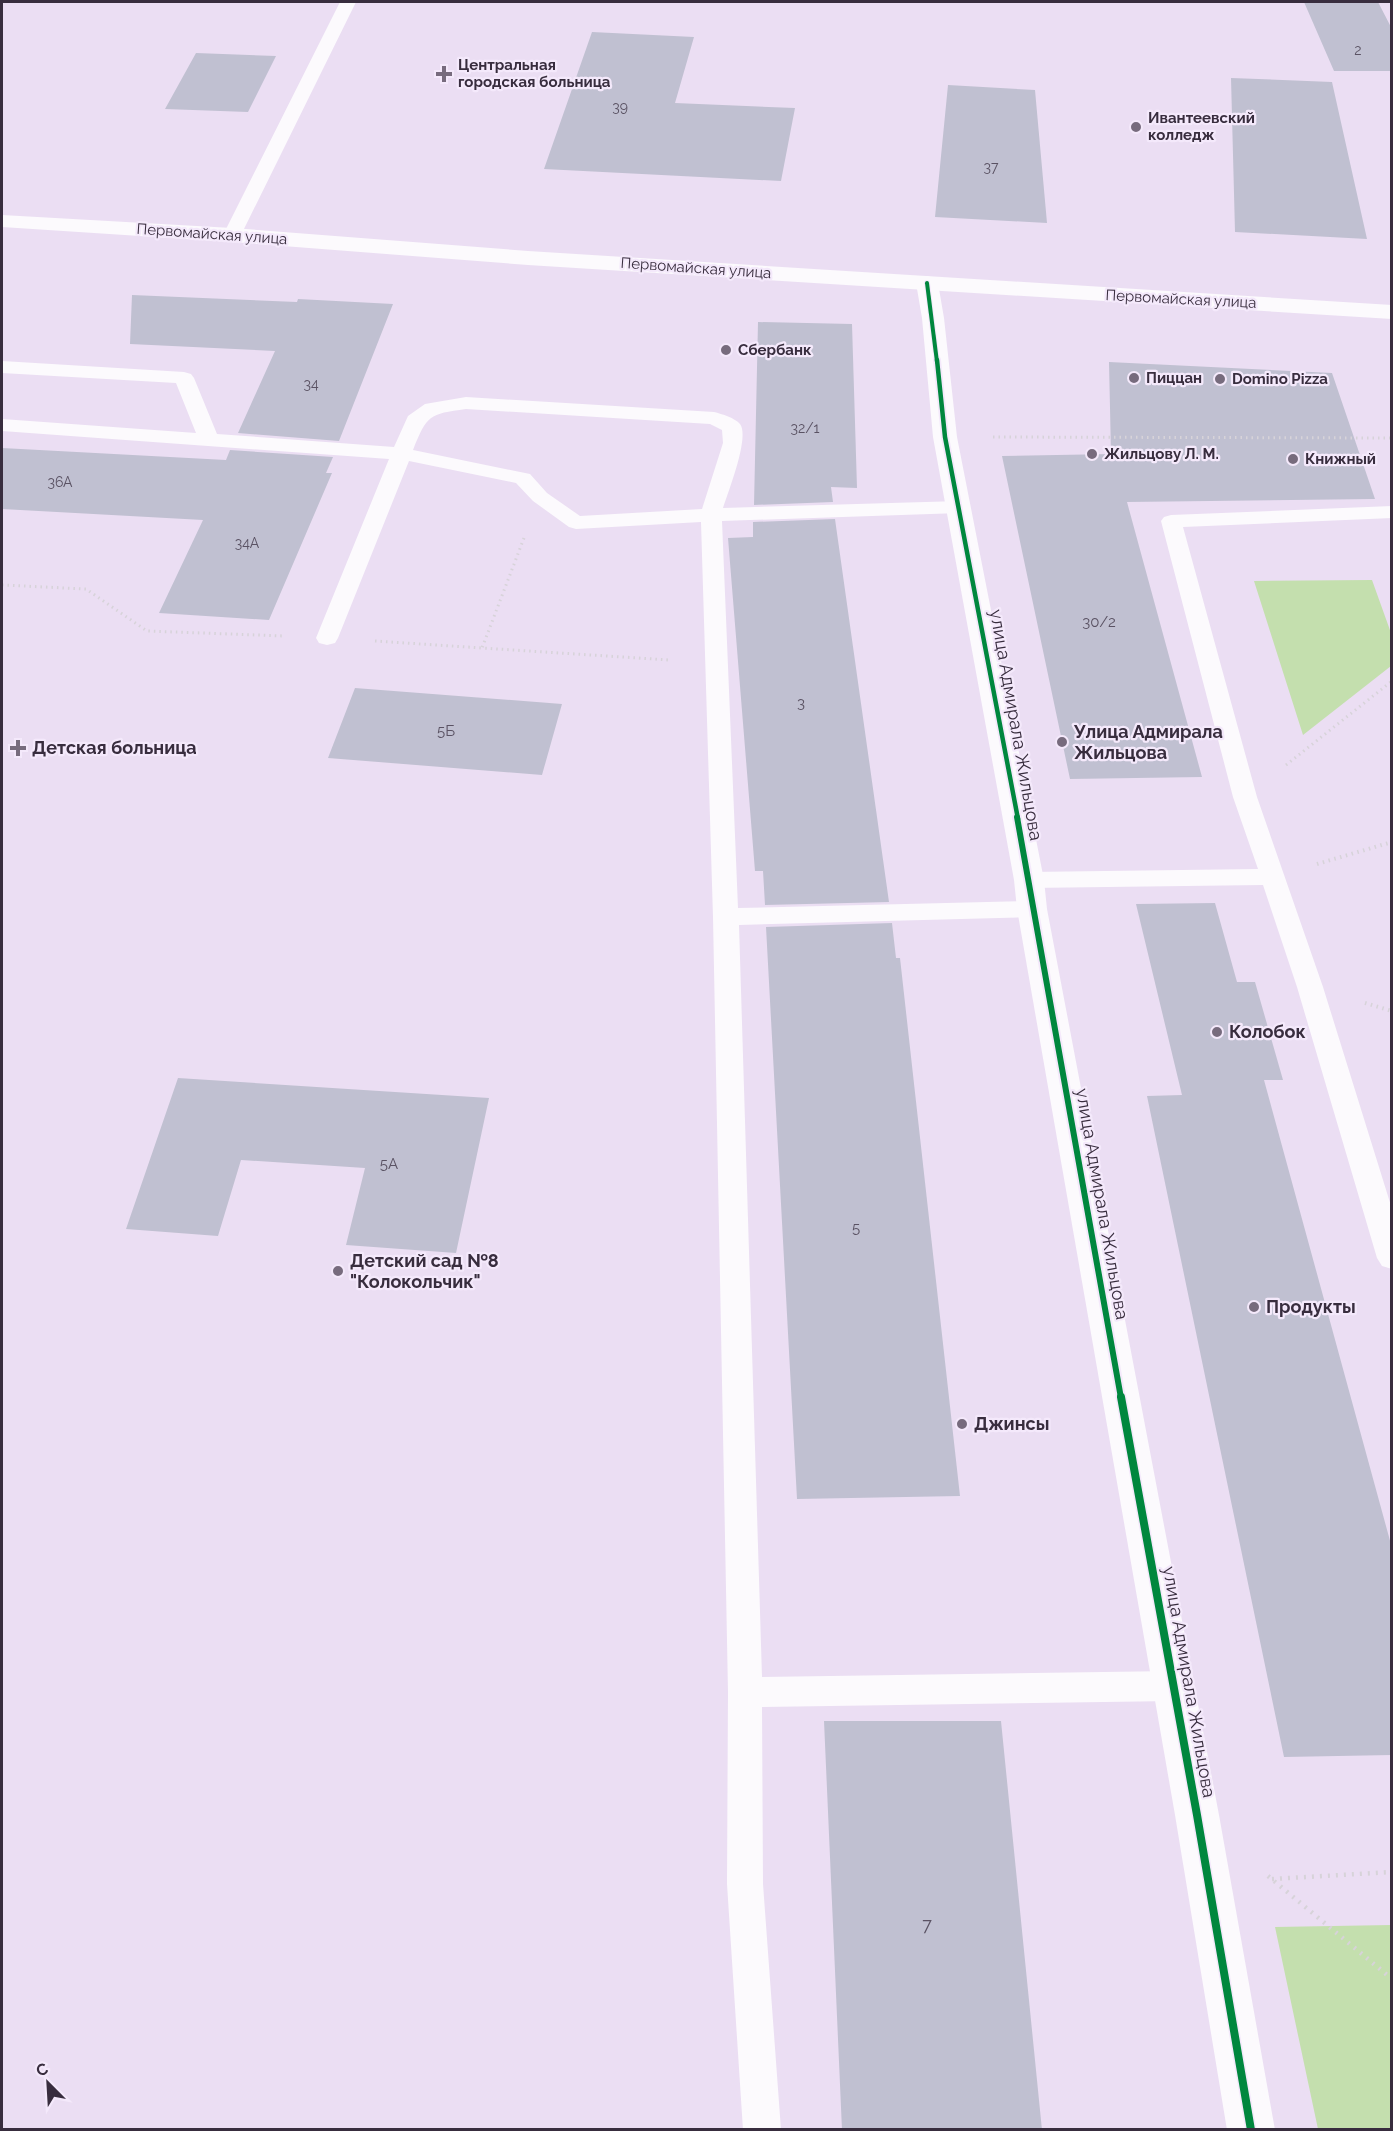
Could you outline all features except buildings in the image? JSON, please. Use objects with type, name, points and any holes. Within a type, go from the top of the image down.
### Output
[{"type":"street","name":"Первомайская улица","points":[[2,221],[232,235],[528,258],[1392,312]]},
{"type":"street","name":"улица Адмирала Жильцова","points":[[927,283],[933,318],[945,437],[1031,894],[1174,1686],[1251,2130]]},
{"type":"lane","points":[[232,235],[348,2]]},
{"type":"lane","points":[[2,367],[184,378],[208,438]]},
{"type":"lane","points":[[327,638],[404,454],[415,420],[432,408],[466,403],[714,418],[732,427],[733,443],[711,515],[726,917],[745,1692],[745,1884],[762,2130]]},
{"type":"lane","points":[[2,425],[208,438],[404,454],[523,478],[540,497],[576,523],[711,515],[960,507]]},
{"type":"lane","points":[[1392,512],[1171,521],[1245,797],[1310,987],[1392,1258]]},
{"type":"lane","points":[[726,917],[1273,877]]},
{"type":"lane","points":[[745,1692],[1174,1686]]},
{"type":"path","points":[[945,437],[1392,438]]},
{"type":"path","points":[[482,648],[540,497]]},
{"type":"path","points":[[2,585],[86,589],[147,631],[327,638],[672,660]]},
{"type":"path","points":[[1245,797],[1392,681]]},
{"type":"path","points":[[1273,877],[1392,842]]},
{"type":"path","points":[[1263,1872],[1392,1980]]},
{"type":"path","points":[[1272,1879],[1392,1872]]},
{"type":"green space","points":[[1372,580],[1391,633],[1391,666],[1303,735],[1254,581]]},
{"type":"green space","points":[[1391,1925],[1391,2129],[1318,2129],[1275,1927]]},
{"type":"cycle path","points":[[927,283],[933,318],[945,437],[1029,880],[1032,909],[1197,1815],[1251,2130]]},
{"type":"place","name":"Центральная городская больница","points":[[444,74]]},
{"type":"place","name":"Ивантеевский колледж","points":[[1136,127]]},
{"type":"place","name":"Сбербанк","points":[[726,350]]},
{"type":"place","name":"Пиццан","points":[[1134,378]]},
{"type":"place","name":"Domino Pizza","points":[[1220,379]]},
{"type":"place","name":"Жильцову Л. М.","points":[[1092,454]]},
{"type":"place","name":"Книжный","points":[[1293,459]]},
{"type":"place","name":"Улица Адмирала Жильцова","points":[[1062,742]]},
{"type":"place","name":"Детская больница","points":[[18,748]]},
{"type":"place","name":"Колобок","points":[[1217,1032]]},
{"type":"place","name":"Детский сад №8 \"Колокольчик\"","points":[[338,1271]]},
{"type":"place","name":"Продукты","points":[[1254,1307]]},
{"type":"place","name":"Джинсы","points":[[962,1424]]}]
